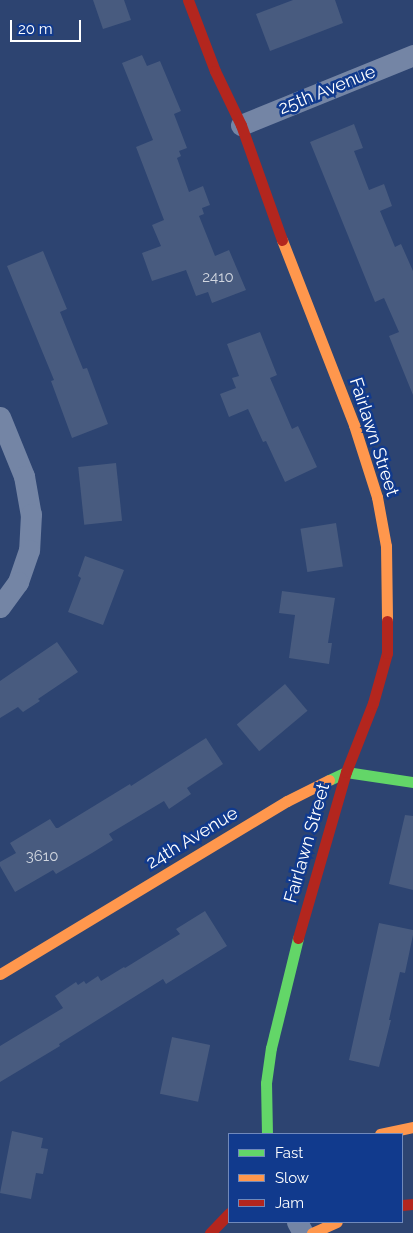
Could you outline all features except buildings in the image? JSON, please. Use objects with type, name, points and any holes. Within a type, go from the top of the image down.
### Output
[{"type":"street","name":"Fairlawn Street","points":[[188,0],[215,71],[241,124],[275,224],[312,311],[354,425],[377,497],[386,546],[387,653],[373,703],[346,772],[294,952],[271,1048],[266,1083],[267,1133]]},
{"type":"street","name":"25th Avenue","points":[[241,124],[413,55]]},
{"type":"street","points":[[0,417],[24,476],[31,514],[29,550],[18,582],[0,607]]},
{"type":"street","points":[[346,772],[413,782]]},
{"type":"street","name":"24th Avenue","points":[[0,974],[287,801],[346,772]]},
{"type":"street","points":[[385,1133],[413,1127]]},
{"type":"street","points":[[210,1233],[228,1214]]},
{"type":"street","points":[[312,1233],[335,1223]]},
{"type":"traffic: fast","points":[[329,780],[346,772],[413,782]]},
{"type":"traffic: fast","points":[[267,1133],[266,1083],[271,1048],[298,938]]},
{"type":"traffic: slow","points":[[282,240],[354,425],[377,497],[386,546],[387,621]]},
{"type":"traffic: slow","points":[[0,974],[287,801],[329,780]]},
{"type":"traffic: slow","points":[[385,1133],[413,1127]]},
{"type":"traffic: slow","points":[[312,1233],[335,1223]]},
{"type":"traffic: jam","points":[[188,0],[215,71],[241,125],[282,240]]},
{"type":"traffic: jam","points":[[298,938],[346,772],[373,703],[387,653],[387,621]]},
{"type":"traffic: jam","points":[[403,1205],[413,1204]]},
{"type":"traffic: jam","points":[[210,1233],[228,1214]]}]
